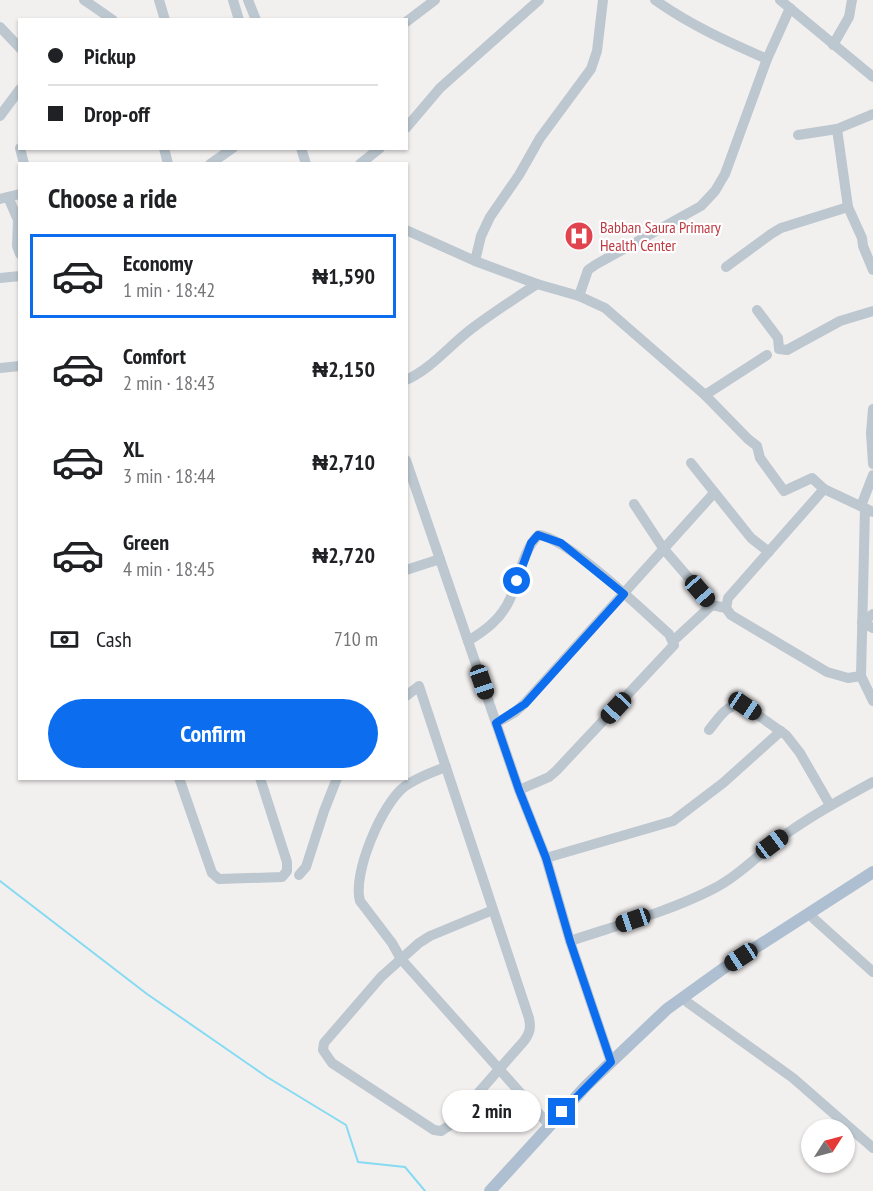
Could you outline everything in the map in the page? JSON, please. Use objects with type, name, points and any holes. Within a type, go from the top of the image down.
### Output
[{"type":"main road","points":[[490,1191],[611,1062],[667,1009],[724,968],[873,872]]},
{"type":"main road","points":[[501,1191],[630,1051],[687,1002],[873,879]]},
{"type":"street","points":[[84,0],[99,16]]},
{"type":"street","points":[[159,0],[164,18]]},
{"type":"street","points":[[232,0],[238,18]]},
{"type":"street","points":[[408,20],[435,0]]},
{"type":"street","points":[[408,126],[440,88],[539,0]]},
{"type":"street","points":[[475,261],[481,236],[490,217],[519,175],[540,138],[591,69],[597,51],[603,0]]},
{"type":"street","points":[[655,0],[700,28],[767,59]]},
{"type":"street","points":[[780,0],[873,78]]},
{"type":"street","points":[[833,45],[849,17],[852,0]]},
{"type":"street","points":[[579,296],[588,270],[595,264],[701,206],[715,191],[724,174],[767,59],[790,8]]},
{"type":"street","points":[[0,27],[18,46]]},
{"type":"street","points":[[0,116],[18,92]]},
{"type":"street","points":[[798,135],[837,129],[873,114]]},
{"type":"street","points":[[837,129],[848,207],[873,270]]},
{"type":"street","points":[[213,162],[230,150]]},
{"type":"street","points":[[362,162],[378,150]]},
{"type":"street","points":[[4,198],[18,220],[18,249]]},
{"type":"street","points":[[726,267],[781,228],[848,207]]},
{"type":"street","points":[[408,231],[475,261],[537,285],[579,296],[605,308],[705,395],[757,446],[760,458],[784,491],[812,478],[824,489],[866,509]]},
{"type":"street","points":[[0,278],[18,276]]},
{"type":"street","points":[[408,379],[428,366],[469,331],[537,285]]},
{"type":"street","points":[[757,310],[778,338],[779,349],[788,350],[840,321],[873,310]]},
{"type":"street","points":[[705,395],[767,356]]},
{"type":"street","points":[[0,368],[18,366]]},
{"type":"street","points":[[873,409],[871,433],[873,464]]},
{"type":"street","points":[[691,463],[751,538],[769,552]]},
{"type":"street","points":[[408,466],[519,790],[546,858],[570,941],[611,1062]]},
{"type":"street","points":[[873,475],[866,509],[861,676],[873,701]]},
{"type":"street","points":[[726,608],[728,598],[824,489]]},
{"type":"street","points":[[496,723],[525,704],[714,492]]},
{"type":"street","points":[[634,504],[663,548],[712,605],[726,608],[731,615],[827,672],[848,678],[861,676]]},
{"type":"street","points":[[468,642],[501,616],[510,600],[531,543],[538,535],[561,543],[624,594],[669,634],[673,641],[674,645],[648,674],[556,771],[549,777],[519,790]]},
{"type":"street","points":[[408,569],[440,559]]},
{"type":"street","points":[[673,641],[712,605]]},
{"type":"street","points":[[862,622],[873,614]]},
{"type":"street","points":[[862,622],[873,628]]},
{"type":"street","points":[[408,694],[419,686],[446,767],[493,910],[531,1026],[530,1033],[524,1041],[450,1125],[441,1131],[434,1130],[332,1063],[323,1050],[324,1043],[381,977],[430,936],[493,910]]},
{"type":"street","points":[[709,730],[731,706],[738,704],[745,706],[786,735],[800,753],[830,805]]},
{"type":"street","points":[[546,858],[673,821],[723,783],[781,731]]},
{"type":"street","points":[[446,767],[405,787],[394,797],[381,819],[364,861],[358,886],[360,901],[402,959],[550,1126]]},
{"type":"street","points":[[180,780],[212,873],[219,879],[234,880],[282,877],[287,872],[287,862],[261,780]]},
{"type":"street","points":[[299,875],[306,867],[324,811],[337,780]]},
{"type":"street","points":[[570,941],[675,906],[712,890],[727,881],[757,855],[801,823],[873,782]]},
{"type":"street","points":[[813,918],[873,972]]},
{"type":"street","points":[[687,1002],[793,1078],[873,1148]]},
{"type":"waterway","points":[[0,881],[147,994],[267,1077],[346,1125],[358,1162],[405,1167],[425,1191]]},
{"type":"place","name":"Babban Saura Primary Health Center","points":[[579,236]]},
{"type":"route","points":[[517,581],[531,543],[538,535],[561,543],[624,594],[525,704],[496,723],[546,858],[570,941],[611,1062],[562,1112]]}]
